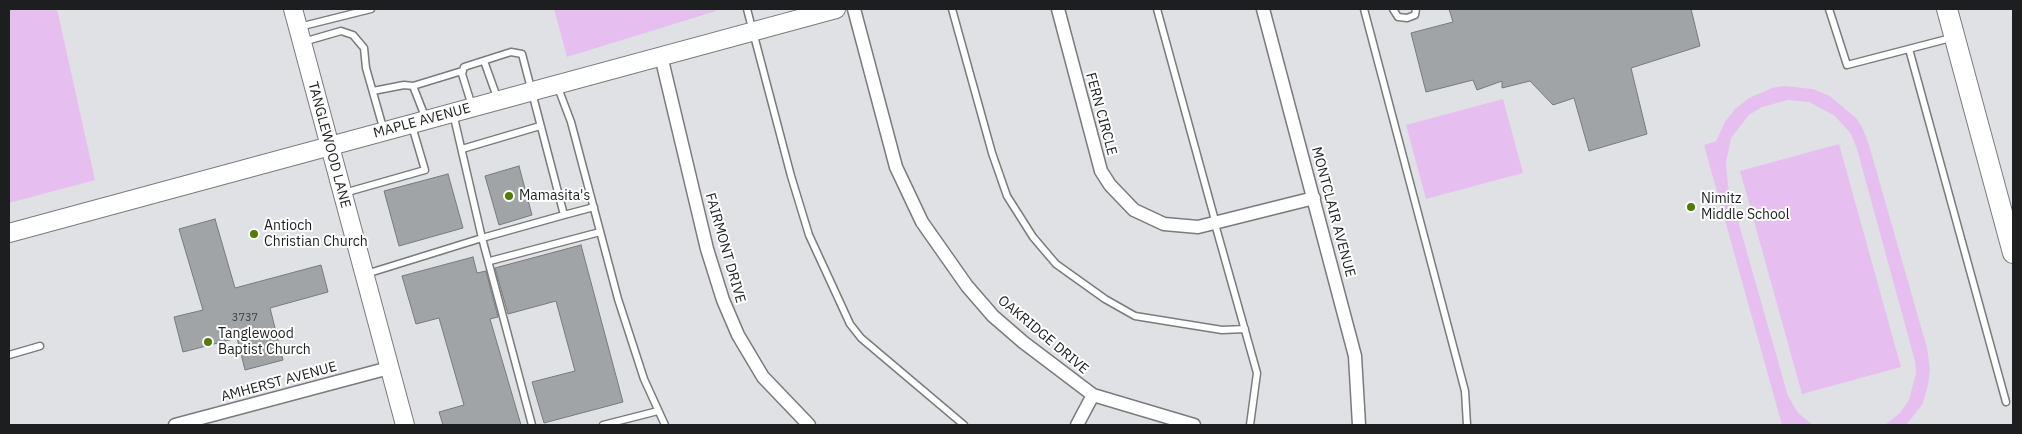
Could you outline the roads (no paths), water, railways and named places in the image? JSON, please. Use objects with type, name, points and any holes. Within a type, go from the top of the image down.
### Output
[{"type":"main road","name":"TANGLEWOOD LANE","points":[[293,9],[363,275],[405,425]]},
{"type":"main road","name":"MAPLE AVENUE","points":[[9,233],[836,9]]},
{"type":"main road","points":[[1947,9],[2013,253]]},
{"type":"street","name":"OAKRIDGE DRIVE","points":[[854,9],[896,167],[922,222],[967,286],[993,316],[1023,342],[1093,395],[1194,425]]},
{"type":"street","name":"FERN CIRCLE","points":[[1058,9],[1095,155],[1110,186],[1134,210],[1148,218],[1181,227],[1215,224],[1314,198]]},
{"type":"street","name":"MONTCLAIR AVENUE","points":[[1263,9],[1355,356],[1358,425]]},
{"type":"street","name":"FAIRMONT DRIVE","points":[[661,56],[707,249],[723,300],[738,336],[763,377],[809,425]]},
{"type":"street","name":"AMHERST AVENUE","points":[[175,425],[390,368]]},
{"type":"street","points":[[1077,425],[1093,395]]},
{"type":"lane","points":[[300,35],[371,9]]},
{"type":"lane","points":[[747,9],[790,176],[809,235],[850,324],[861,338],[964,425]]},
{"type":"lane","points":[[952,9],[992,153],[1007,196],[1033,237],[1056,264],[1105,299],[1135,316],[1222,330],[1245,329]]},
{"type":"lane","points":[[1157,9],[1257,373],[1250,425]]},
{"type":"lane","points":[[1364,9],[1465,391],[1467,425]]},
{"type":"lane","points":[[1393,9],[1398,17],[1407,18],[1415,15],[1416,9]]},
{"type":"lane","points":[[1829,9],[1847,65],[1954,37]]},
{"type":"lane","points":[[300,35],[341,31],[353,34],[364,48],[384,131]]},
{"type":"lane","points":[[1909,48],[2006,402]]},
{"type":"lane","points":[[373,91],[404,85],[413,86],[511,52],[522,54],[564,215]]},
{"type":"lane","points":[[484,61],[498,100]]},
{"type":"lane","points":[[462,70],[472,107]]},
{"type":"lane","points":[[557,84],[571,122],[600,232],[644,379],[665,425]]},
{"type":"lane","points":[[342,193],[425,170],[413,86]]},
{"type":"lane","points":[[453,112],[482,238],[490,262],[532,425]]},
{"type":"lane","points":[[462,149],[540,126]]},
{"type":"lane","points":[[363,275],[482,238],[594,207]]},
{"type":"lane","points":[[490,262],[600,232]]},
{"type":"lane","points":[[9,355],[40,346]]},
{"type":"lane","points":[[604,425],[658,411]]},
{"type":"place","name":"Mamasita's","points":[[509,196]]},
{"type":"place","name":"Nimitz Middle School","points":[[1691,207]]},
{"type":"place","name":"Antioch Christian Church","points":[[254,234]]},
{"type":"place","name":"Tanglewood Baptist Church","points":[[208,342]]}]
